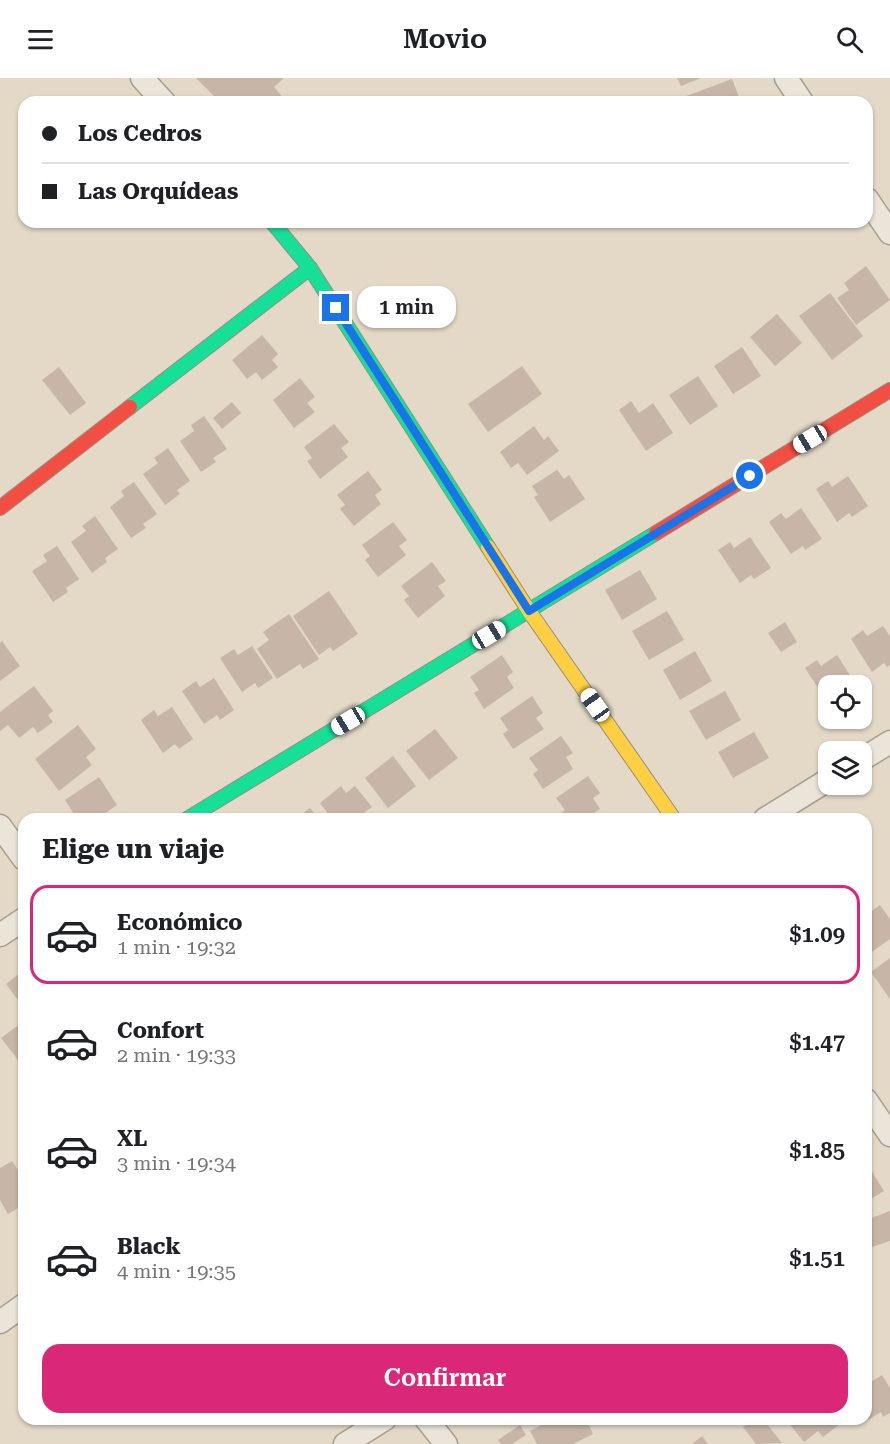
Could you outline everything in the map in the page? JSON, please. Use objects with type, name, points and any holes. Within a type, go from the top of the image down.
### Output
[{"type":"street","points":[[142,78],[158,96]]},
{"type":"street","points":[[786,78],[798,96]]},
{"type":"street","points":[[873,208],[890,233]]},
{"type":"street","points":[[277,228],[310,268],[529,611],[670,813]]},
{"type":"street","points":[[0,508],[310,268]]},
{"type":"street","points":[[197,813],[890,390]]},
{"type":"street","points":[[872,753],[890,742]]},
{"type":"street","points":[[775,813],[818,786]]},
{"type":"street","points":[[0,826],[18,851]]},
{"type":"street","points":[[0,935],[18,923]]},
{"type":"street","points":[[872,1110],[882,1127]]},
{"type":"street","points":[[0,1322],[18,1309]]},
{"type":"street","points":[[345,1444],[375,1425]]},
{"type":"street","points":[[431,1425],[446,1444]]},
{"type":"building","points":[[196,78],[284,78],[274,87],[282,96],[214,96]]},
{"type":"building","points":[[677,78],[701,78],[681,86]]},
{"type":"building","points":[[732,79],[739,96],[686,96]]},
{"type":"building","points":[[866,266],[890,300],[856,325],[837,298],[849,290],[844,283]]},
{"type":"building","points":[[830,293],[863,336],[832,360],[799,316]]},
{"type":"building","points":[[777,314],[802,343],[775,366],[750,337]]},
{"type":"building","points":[[262,335],[278,354],[272,360],[278,367],[262,380],[256,372],[247,379],[232,360]]},
{"type":"building","points":[[742,347],[761,376],[733,394],[714,366]]},
{"type":"building","points":[[522,366],[542,394],[488,432],[468,404]]},
{"type":"building","points":[[59,367],[86,403],[70,415],[42,380]]},
{"type":"building","points":[[698,376],[718,406],[690,425],[669,395]]},
{"type":"building","points":[[300,378],[315,397],[307,403],[315,412],[294,428],[273,400]]},
{"type":"building","points":[[631,401],[639,413],[653,403],[673,433],[646,451],[619,410]]},
{"type":"building","points":[[232,402],[241,413],[222,429],[213,418]]},
{"type":"building","points":[[204,416],[227,449],[213,458],[216,462],[201,472],[180,441],[194,431],[191,425]]},
{"type":"building","points":[[334,424],[349,442],[341,448],[348,457],[320,479],[307,461],[312,458],[304,447]]},
{"type":"building","points":[[534,426],[544,440],[548,436],[559,451],[527,475],[518,463],[511,468],[500,452]]},
{"type":"building","points":[[168,448],[190,481],[177,490],[180,494],[165,505],[143,474],[158,463],[154,458]]},
{"type":"building","points":[[557,470],[564,479],[569,475],[585,499],[550,522],[534,497],[538,495],[532,486]]},
{"type":"building","points":[[368,471],[382,490],[375,495],[381,504],[354,526],[340,509],[345,505],[337,495]]},
{"type":"building","points":[[848,476],[868,506],[852,517],[849,513],[837,522],[816,489],[828,481],[832,487]]},
{"type":"building","points":[[134,482],[157,514],[143,524],[146,528],[131,538],[110,507],[124,496],[121,491]]},
{"type":"building","points":[[801,508],[822,539],[805,550],[803,546],[791,554],[769,522],[781,513],[786,519]]},
{"type":"building","points":[[95,516],[118,549],[105,558],[107,562],[92,573],[71,542],[86,531],[82,526]]},
{"type":"building","points":[[393,522],[407,540],[399,546],[406,555],[378,577],[365,560],[370,556],[362,545]]},
{"type":"building","points":[[750,537],[771,568],[754,579],[751,575],[740,583],[718,550],[730,542],[734,548]]},
{"type":"building","points":[[57,546],[79,579],[66,588],[68,592],[53,602],[32,571],[47,561],[43,555]]},
{"type":"building","points":[[432,562],[446,581],[438,586],[445,596],[418,618],[404,600],[409,596],[401,586]]},
{"type":"building","points":[[640,570],[657,599],[622,620],[605,590]]},
{"type":"building","points":[[329,591],[358,634],[333,651],[330,647],[319,655],[293,616]]},
{"type":"building","points":[[667,611],[684,640],[649,660],[632,631]]},
{"type":"building","points":[[289,614],[319,659],[303,669],[300,664],[277,679],[257,649],[269,640],[263,632]]},
{"type":"building","points":[[785,622],[797,642],[781,652],[768,633]]},
{"type":"building","points":[[883,626],[890,636],[890,665],[887,667],[884,663],[872,672],[851,639],[863,630],[867,636]]},
{"type":"building","points":[[2,641],[20,666],[0,681],[0,643]]},
{"type":"building","points":[[252,646],[273,678],[258,688],[255,683],[242,692],[220,658],[234,649],[238,655]]},
{"type":"building","points":[[695,651],[712,681],[680,700],[663,670]]},
{"type":"building","points":[[502,655],[513,672],[507,677],[514,688],[484,709],[474,693],[479,690],[470,677]]},
{"type":"building","points":[[837,655],[850,675],[818,675],[818,688],[805,668],[817,660],[821,666]]},
{"type":"building","points":[[214,678],[234,710],[220,720],[217,715],[204,724],[182,691],[196,681],[200,687]]},
{"type":"building","points":[[34,686],[53,711],[48,715],[53,722],[38,733],[33,727],[19,738],[8,725],[0,731],[0,712]]},
{"type":"building","points":[[725,691],[741,720],[706,740],[689,711]]},
{"type":"building","points":[[532,696],[543,713],[536,718],[544,729],[513,749],[503,734],[508,730],[500,718]]},
{"type":"building","points":[[172,707],[193,739],[179,749],[175,744],[163,753],[141,720],[154,710],[158,716]]},
{"type":"building","points":[[78,725],[96,749],[86,757],[92,765],[59,791],[35,759]]},
{"type":"building","points":[[435,729],[458,758],[429,780],[406,751]]},
{"type":"building","points":[[754,732],[769,758],[733,778],[718,752]]},
{"type":"building","points":[[561,736],[573,753],[566,757],[573,769],[543,789],[533,774],[538,770],[529,758]]},
{"type":"building","points":[[393,756],[416,786],[388,808],[365,778]]},
{"type":"building","points":[[588,776],[600,793],[593,798],[600,809],[594,813],[561,813],[565,810],[556,798]]},
{"type":"building","points":[[99,777],[117,805],[106,813],[73,813],[65,800]]},
{"type":"building","points":[[341,786],[346,793],[355,786],[372,807],[363,813],[328,813],[320,803]]},
{"type":"building","points":[[310,808],[314,813],[303,813]]},
{"type":"building","points":[[880,905],[890,919],[890,939],[872,952],[872,911]]},
{"type":"building","points":[[890,958],[890,999],[872,973]]},
{"type":"building","points":[[18,975],[18,1000],[6,984]]},
{"type":"building","points":[[18,1027],[18,1060],[1,1038]]},
{"type":"building","points":[[12,1161],[18,1170],[18,1208],[8,1214],[0,1200],[0,1168]]},
{"type":"building","points":[[872,1172],[884,1191],[872,1198]]},
{"type":"building","points":[[890,1211],[890,1241],[872,1247],[872,1218]]},
{"type":"building","points":[[882,1375],[890,1388],[890,1413],[883,1417],[881,1412],[872,1418],[872,1381]]},
{"type":"building","points":[[520,1425],[526,1435],[512,1444],[501,1444],[498,1440]]},
{"type":"building","points":[[542,1425],[589,1425],[593,1434],[573,1444],[537,1444],[530,1431]]},
{"type":"building","points":[[768,1425],[782,1443],[756,1444],[743,1427]]},
{"type":"building","points":[[790,1425],[839,1425],[823,1437],[818,1431],[804,1442]]},
{"type":"building","points":[[702,1436],[708,1444],[692,1444]]},
{"type":"traffic: fast","points":[[277,228],[310,268],[488,547]]},
{"type":"traffic: fast","points":[[130,407],[310,268]]},
{"type":"traffic: fast","points":[[197,813],[656,533]]},
{"type":"traffic: slow","points":[[488,547],[529,611],[670,813]]},
{"type":"traffic: jam","points":[[656,533],[890,390]]},
{"type":"traffic: jam","points":[[0,508],[130,407]]},
{"type":"route","points":[[336,308],[529,611],[750,476]]}]
